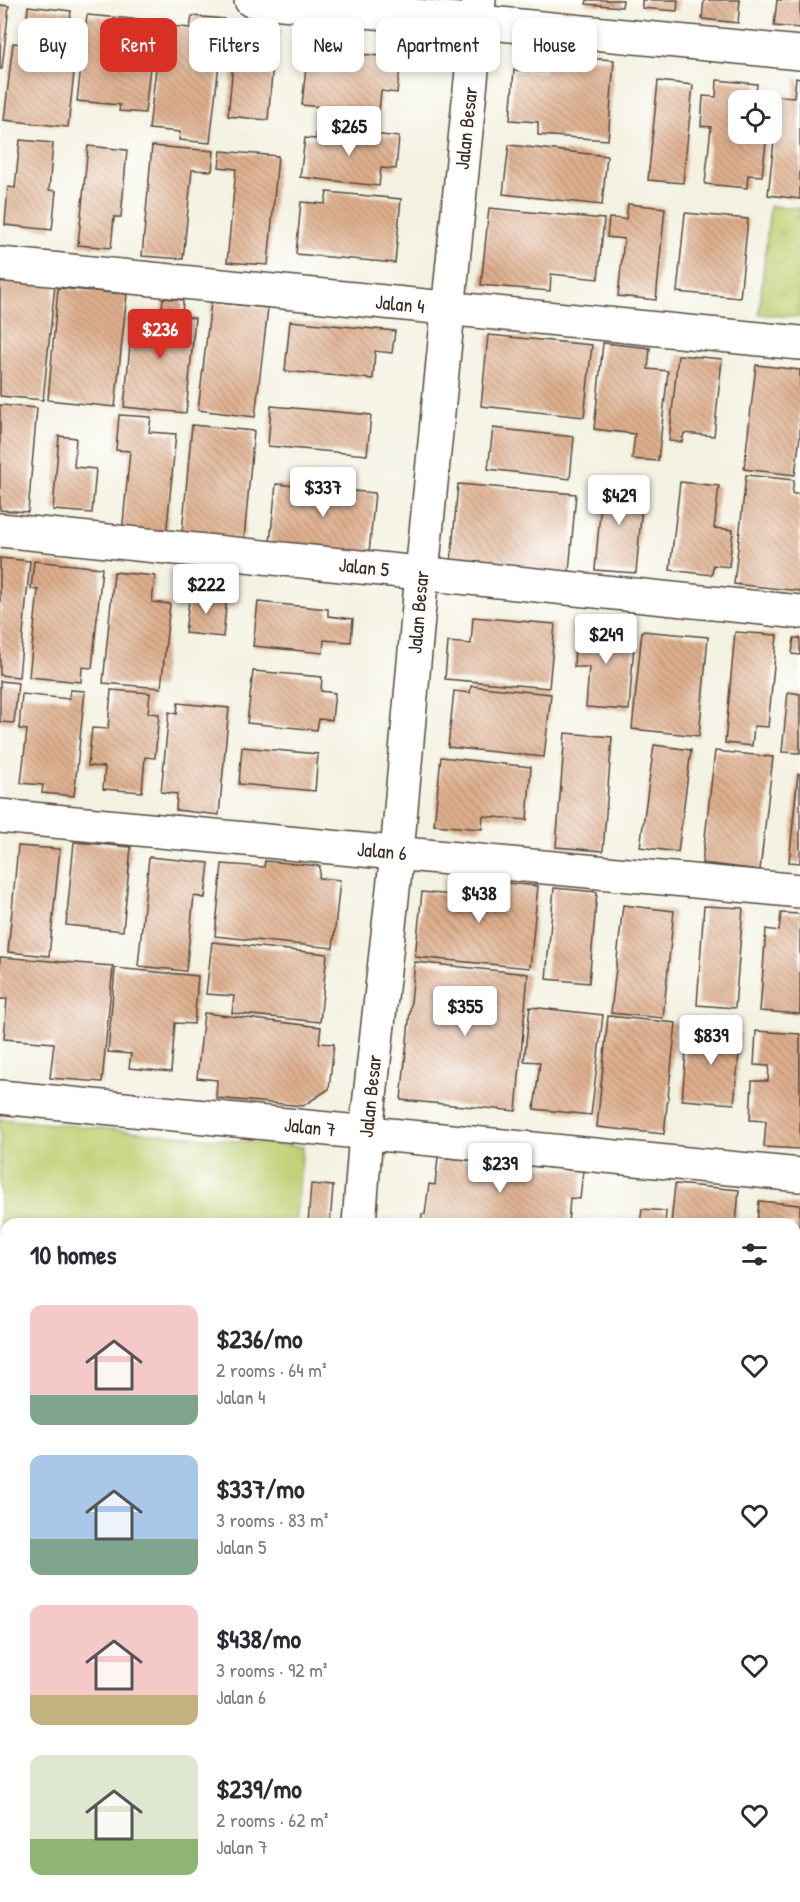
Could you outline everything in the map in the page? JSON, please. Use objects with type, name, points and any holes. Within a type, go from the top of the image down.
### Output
[{"type":"street","points":[[251,0],[478,11],[800,53]]},
{"type":"street","name":"Jalan Besar","points":[[359,1218],[397,853],[422,573],[478,11]]},
{"type":"street","name":"Jalan 4","points":[[0,264],[800,343]]},
{"type":"street","name":"Jalan 5","points":[[0,530],[800,612]]},
{"type":"street","name":"Jalan 6","points":[[0,816],[800,891]]},
{"type":"street","name":"Jalan 7","points":[[0,1097],[800,1175]]},
{"type":"green space","points":[[770,206],[800,208],[800,317],[759,314]]},
{"type":"green space","points":[[0,1119],[303,1147],[296,1218],[0,1218]]},
{"type":"building","points":[[587,0],[623,0],[622,7],[586,4]]},
{"type":"building","points":[[642,0],[678,0],[677,11],[642,8]]},
{"type":"building","points":[[704,0],[740,0],[738,23],[702,19]]},
{"type":"building","points":[[777,0],[800,0],[800,28],[774,26]]},
{"type":"building","points":[[0,5],[9,6],[2,69],[0,69]]},
{"type":"building","points":[[28,6],[71,11],[70,18],[27,18]]},
{"type":"building","points":[[87,15],[121,18],[100,18],[100,72],[149,72],[145,113],[119,111],[120,105],[77,101],[80,72],[88,72]]},
{"type":"building","points":[[177,27],[189,28],[189,72],[218,72],[210,143],[179,140],[180,132],[149,129],[156,72],[177,72]]},
{"type":"building","points":[[13,43],[18,43],[18,72],[74,72],[68,127],[4,120]]},
{"type":"building","points":[[364,54],[376,56],[376,72],[399,72],[397,93],[381,91],[379,113],[302,105],[306,72],[364,72]]},
{"type":"building","points":[[597,59],[614,60],[608,140],[538,135],[538,122],[510,120],[514,72],[597,72]]},
{"type":"building","points":[[232,72],[272,72],[268,120],[228,116]]},
{"type":"building","points":[[796,78],[800,79],[800,199],[768,195],[774,144],[782,144],[782,96],[794,97]]},
{"type":"building","points":[[717,80],[757,84],[756,90],[728,90],[728,144],[766,144],[762,176],[748,175],[747,188],[705,184],[711,127],[701,126],[703,96],[716,97]]},
{"type":"building","points":[[658,81],[693,85],[683,183],[648,180]]},
{"type":"building","points":[[317,128],[399,137],[396,169],[381,168],[379,186],[300,177],[305,138],[316,139]]},
{"type":"building","points":[[20,140],[53,143],[49,190],[56,191],[52,230],[5,225],[8,187],[15,188]]},
{"type":"building","points":[[509,145],[607,156],[602,205],[503,194]]},
{"type":"building","points":[[88,146],[127,150],[121,217],[114,217],[111,248],[78,245]]},
{"type":"building","points":[[152,146],[214,151],[212,171],[192,170],[183,259],[142,256]]},
{"type":"building","points":[[221,151],[278,156],[268,265],[227,262],[236,169],[219,167]]},
{"type":"building","points":[[327,192],[401,199],[395,263],[296,254],[301,202],[325,204]]},
{"type":"building","points":[[628,204],[665,208],[656,300],[618,296],[624,239],[607,237],[609,218],[626,219]]},
{"type":"building","points":[[489,208],[604,219],[598,279],[551,274],[550,291],[481,285]]},
{"type":"building","points":[[685,213],[748,219],[740,298],[677,292]]},
{"type":"building","points":[[0,279],[55,285],[43,400],[0,396]]},
{"type":"building","points":[[58,288],[127,294],[115,407],[48,400]]},
{"type":"building","points":[[163,298],[183,300],[182,316],[195,318],[186,413],[124,407],[133,314],[161,316]]},
{"type":"building","points":[[211,302],[268,308],[255,417],[198,410]]},
{"type":"building","points":[[290,321],[395,331],[392,353],[375,351],[373,379],[285,371]]},
{"type":"building","points":[[488,335],[592,345],[584,417],[481,406]]},
{"type":"building","points":[[603,343],[650,348],[648,369],[668,371],[658,461],[632,459],[635,434],[594,429]]},
{"type":"building","points":[[678,355],[722,359],[714,436],[684,433],[682,442],[669,441]]},
{"type":"building","points":[[756,365],[800,370],[800,436],[795,475],[744,469]]},
{"type":"building","points":[[0,405],[37,408],[28,512],[0,510]]},
{"type":"building","points":[[271,406],[371,415],[367,455],[268,446]]},
{"type":"building","points":[[119,415],[151,417],[149,432],[176,434],[166,537],[122,533],[130,451],[116,450]]},
{"type":"building","points":[[192,425],[254,431],[244,539],[182,533]]},
{"type":"building","points":[[493,428],[574,437],[570,479],[488,469]]},
{"type":"building","points":[[59,436],[76,438],[74,467],[96,469],[92,513],[53,510]]},
{"type":"building","points":[[746,475],[794,480],[792,494],[800,494],[800,591],[734,584]]},
{"type":"building","points":[[603,479],[644,483],[636,573],[595,570]]},
{"type":"building","points":[[680,482],[719,486],[714,528],[733,530],[729,567],[713,565],[712,575],[670,570]]},
{"type":"building","points":[[276,484],[375,493],[369,553],[270,543]]},
{"type":"building","points":[[458,484],[576,494],[569,572],[451,562]]},
{"type":"building","points":[[0,558],[30,561],[19,677],[0,675]]},
{"type":"building","points":[[34,561],[102,568],[92,668],[82,667],[81,682],[29,677],[38,590],[31,589]]},
{"type":"building","points":[[114,572],[155,576],[152,602],[170,604],[161,688],[103,683]]},
{"type":"building","points":[[190,593],[227,596],[223,637],[185,633]]},
{"type":"building","points":[[258,602],[328,609],[328,616],[353,619],[351,642],[324,640],[323,653],[253,646]]},
{"type":"building","points":[[473,617],[555,624],[549,688],[445,679],[448,642],[471,644]]},
{"type":"building","points":[[576,626],[635,631],[629,710],[586,707],[589,667],[574,667]]},
{"type":"building","points":[[642,631],[708,637],[699,736],[632,729]]},
{"type":"building","points":[[735,632],[777,635],[768,727],[754,726],[752,746],[725,743]]},
{"type":"building","points":[[794,638],[800,638],[800,655],[792,654]]},
{"type":"building","points":[[253,671],[322,677],[321,691],[335,693],[332,720],[319,719],[317,730],[247,723]]},
{"type":"building","points":[[0,681],[18,683],[14,723],[0,722]]},
{"type":"building","points":[[471,686],[551,694],[544,757],[448,747],[454,691],[470,693]]},
{"type":"building","points":[[70,690],[85,691],[74,796],[42,793],[43,785],[21,783],[27,730],[19,729],[22,694],[69,699]]},
{"type":"building","points":[[111,690],[150,693],[148,713],[159,714],[155,758],[145,757],[142,792],[103,789],[105,767],[88,766],[92,728],[108,729]]},
{"type":"building","points":[[788,692],[800,694],[800,753],[782,752]]},
{"type":"building","points":[[178,703],[229,708],[219,815],[176,810],[177,794],[161,792],[169,712],[177,714]]},
{"type":"building","points":[[565,733],[612,737],[603,851],[556,847]]},
{"type":"building","points":[[654,745],[691,750],[678,852],[640,847]]},
{"type":"building","points":[[242,747],[318,754],[315,791],[239,784]]},
{"type":"building","points":[[715,751],[773,757],[760,870],[702,863]]},
{"type":"building","points":[[441,757],[531,767],[527,820],[483,816],[482,829],[434,825]]},
{"type":"building","points":[[798,774],[800,774],[800,863],[789,862]]},
{"type":"building","points":[[74,842],[131,847],[123,931],[66,925]]},
{"type":"building","points":[[18,846],[60,849],[49,956],[8,952]]},
{"type":"building","points":[[149,857],[209,863],[205,898],[194,896],[186,971],[138,966]]},
{"type":"building","points":[[265,861],[320,866],[319,878],[340,880],[333,948],[215,936],[222,864],[264,867]]},
{"type":"building","points":[[454,878],[538,886],[530,968],[415,957],[422,892],[452,895]]},
{"type":"building","points":[[554,888],[597,892],[589,983],[546,979]]},
{"type":"building","points":[[623,905],[674,911],[663,1018],[611,1013]]},
{"type":"building","points":[[704,906],[743,908],[735,1008],[697,1005]]},
{"type":"building","points":[[781,913],[800,914],[800,1014],[760,1011],[766,929],[779,931]]},
{"type":"building","points":[[212,942],[327,954],[320,1022],[232,1013],[234,996],[206,994]]},
{"type":"building","points":[[0,957],[113,966],[102,1082],[50,1078],[54,1043],[4,1039],[7,999],[0,999]]},
{"type":"building","points":[[415,962],[528,974],[516,1111],[401,1100]]},
{"type":"building","points":[[115,968],[198,976],[194,1024],[175,1023],[171,1072],[129,1068],[131,1054],[108,1052]]},
{"type":"building","points":[[530,1007],[603,1015],[591,1115],[534,1109],[540,1062],[524,1061]]},
{"type":"building","points":[[204,1013],[321,1027],[319,1043],[334,1044],[329,1089],[303,1106],[216,1098],[217,1080],[197,1078]]},
{"type":"building","points":[[608,1016],[676,1023],[664,1134],[597,1127]]},
{"type":"building","points":[[688,1028],[741,1033],[734,1104],[682,1100]]},
{"type":"building","points":[[756,1031],[800,1034],[800,1149],[764,1147],[766,1121],[750,1120],[752,1081],[768,1081],[769,1066],[754,1065]]},
{"type":"building","points":[[438,1157],[583,1171],[580,1199],[570,1198],[568,1218],[422,1218],[422,1214],[425,1214],[429,1184],[435,1185]]},
{"type":"building","points":[[311,1184],[333,1186],[330,1218],[308,1218]]},
{"type":"building","points":[[675,1184],[739,1190],[737,1218],[672,1218]]},
{"type":"building","points":[[759,1201],[800,1205],[800,1218],[758,1218]]},
{"type":"building","points":[[642,1209],[666,1211],[665,1218],[641,1218]]}]
